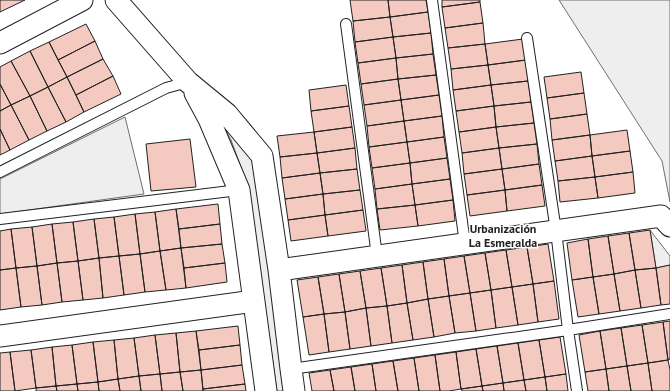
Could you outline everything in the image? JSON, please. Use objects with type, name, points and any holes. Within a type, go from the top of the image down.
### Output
[{"type":"street","points":[[0,43],[82,0]]},
{"type":"street","points":[[116,0],[188,82],[227,114],[262,156],[279,270],[290,369],[294,391]]},
{"type":"street","points":[[188,82],[210,119],[239,190],[266,391]]},
{"type":"street","points":[[279,270],[661,216],[670,226]]},
{"type":"street","points":[[0,336],[254,301]]},
{"type":"lane","points":[[432,0],[465,244]]},
{"type":"lane","points":[[346,24],[377,256]]},
{"type":"lane","points":[[528,38],[577,391]]},
{"type":"lane","points":[[0,172],[166,88],[188,82]]},
{"type":"lane","points":[[0,219],[239,190]]},
{"type":"lane","points":[[290,369],[568,330],[670,314]]},
{"type":"shaded area","points":[[559,0],[670,0],[670,202],[662,161]]},
{"type":"shaded area","points":[[125,117],[144,194],[0,214],[0,179]]},
{"type":"shaded area","points":[[220,120],[254,159],[285,391],[277,391],[248,186],[231,140]]},
{"type":"shaded area","points":[[650,230],[670,256],[670,265],[656,268]]},
{"type":"building","points":[[0,0],[25,0],[0,12]]},
{"type":"building","points":[[350,0],[388,0],[390,17],[353,21]]},
{"type":"building","points":[[388,0],[426,0],[428,12],[390,17]]},
{"type":"building","points":[[442,0],[480,0],[480,2],[442,7]]},
{"type":"building","points":[[480,2],[483,23],[445,28],[442,7]]},
{"type":"building","points":[[428,12],[431,33],[393,37],[390,17]]},
{"type":"building","points":[[390,17],[393,37],[355,42],[353,21]]},
{"type":"building","points":[[483,23],[485,44],[448,48],[445,28]]},
{"type":"building","points":[[86,24],[95,41],[58,60],[49,42]]},
{"type":"building","points":[[431,33],[433,54],[396,58],[393,37]]},
{"type":"building","points":[[393,37],[396,58],[358,63],[355,42]]},
{"type":"building","points":[[523,39],[526,60],[488,65],[485,44]]},
{"type":"building","points":[[95,41],[103,59],[67,77],[58,60]]},
{"type":"building","points":[[49,42],[67,77],[48,87],[30,51]]},
{"type":"building","points":[[485,44],[488,65],[451,69],[448,48]]},
{"type":"building","points":[[30,51],[48,87],[30,96],[11,61]]},
{"type":"building","points":[[433,54],[436,75],[398,79],[396,58]]},
{"type":"building","points":[[396,58],[398,79],[361,84],[358,63]]},
{"type":"building","points":[[103,59],[113,76],[76,95],[67,77]]},
{"type":"building","points":[[526,60],[528,81],[491,85],[488,65]]},
{"type":"building","points":[[11,61],[30,96],[11,105],[0,84],[0,67]]},
{"type":"building","points":[[488,65],[491,85],[453,90],[451,69]]},
{"type":"building","points":[[581,72],[584,93],[547,98],[544,77]]},
{"type":"building","points":[[436,75],[439,95],[401,100],[398,79]]},
{"type":"building","points":[[113,76],[121,94],[84,112],[76,95]]},
{"type":"building","points":[[67,77],[84,112],[66,122],[48,87]]},
{"type":"building","points":[[398,79],[401,100],[364,105],[361,84]]},
{"type":"building","points":[[528,81],[531,102],[494,106],[491,85]]},
{"type":"building","points":[[0,84],[11,105],[0,111]]},
{"type":"building","points":[[346,85],[349,106],[311,111],[309,90]]},
{"type":"building","points":[[491,85],[494,106],[456,111],[453,90]]},
{"type":"building","points":[[48,87],[66,122],[47,131],[30,96]]},
{"type":"building","points":[[584,93],[587,114],[550,119],[547,98]]},
{"type":"building","points":[[439,95],[442,116],[404,121],[401,100]]},
{"type":"building","points":[[30,96],[47,131],[29,140],[11,105]]},
{"type":"building","points":[[401,100],[404,121],[367,126],[364,105]]},
{"type":"building","points":[[531,102],[534,123],[496,127],[494,106]]},
{"type":"building","points":[[11,105],[29,140],[10,150],[0,129],[0,111]]},
{"type":"building","points":[[349,106],[352,127],[314,132],[311,111]]},
{"type":"building","points":[[494,106],[496,127],[459,132],[456,111]]},
{"type":"building","points":[[587,114],[590,135],[552,140],[550,119]]},
{"type":"building","points":[[442,116],[444,137],[407,142],[404,121]]},
{"type":"building","points":[[404,121],[407,142],[369,147],[367,126]]},
{"type":"building","points":[[534,123],[537,144],[499,148],[496,127]]},
{"type":"building","points":[[352,127],[355,148],[317,153],[314,132]]},
{"type":"building","points":[[496,127],[499,148],[462,153],[459,132]]},
{"type":"building","points":[[0,129],[10,150],[0,155]]},
{"type":"building","points":[[627,130],[630,151],[592,156],[590,135]]},
{"type":"building","points":[[314,132],[317,153],[280,157],[277,136]]},
{"type":"building","points":[[590,135],[592,156],[555,161],[552,140]]},
{"type":"building","points":[[444,137],[447,158],[410,163],[407,142]]},
{"type":"building","points":[[190,139],[196,187],[151,191],[146,144]]},
{"type":"building","points":[[407,142],[410,163],[372,168],[369,147]]},
{"type":"building","points":[[537,144],[539,164],[502,169],[499,148]]},
{"type":"building","points":[[355,148],[357,169],[320,173],[317,153]]},
{"type":"building","points":[[499,148],[502,169],[464,174],[462,153]]},
{"type":"building","points":[[630,151],[633,172],[595,177],[592,156]]},
{"type":"building","points":[[317,153],[320,173],[282,178],[280,157]]},
{"type":"building","points":[[592,156],[595,177],[558,181],[555,161]]},
{"type":"building","points":[[447,158],[450,179],[412,184],[410,163]]},
{"type":"building","points":[[410,163],[412,184],[375,189],[372,168]]},
{"type":"building","points":[[539,164],[542,185],[505,190],[502,169]]},
{"type":"building","points":[[357,169],[360,190],[323,194],[320,173]]},
{"type":"building","points":[[502,169],[505,190],[467,195],[464,174]]},
{"type":"building","points":[[633,172],[635,193],[598,198],[595,177]]},
{"type":"building","points":[[320,173],[323,194],[285,199],[282,178]]},
{"type":"building","points":[[595,177],[598,198],[560,202],[558,181]]},
{"type":"building","points":[[450,179],[453,200],[415,205],[412,184]]},
{"type":"building","points":[[412,184],[415,205],[377,209],[375,189]]},
{"type":"building","points":[[542,185],[545,206],[507,211],[505,190]]},
{"type":"building","points":[[360,190],[363,210],[325,215],[323,194]]},
{"type":"building","points":[[505,190],[507,211],[470,216],[467,195]]},
{"type":"building","points":[[323,194],[325,215],[288,220],[285,199]]},
{"type":"building","points":[[453,200],[455,221],[418,226],[415,205]]},
{"type":"building","points":[[218,204],[220,224],[179,229],[176,209]]},
{"type":"building","points":[[415,205],[418,226],[380,230],[377,209]]},
{"type":"building","points":[[176,209],[181,248],[160,251],[155,212]]},
{"type":"building","points":[[363,210],[366,231],[328,236],[325,215]]},
{"type":"building","points":[[155,212],[160,251],[140,254],[135,214]]},
{"type":"building","points":[[135,214],[140,254],[119,256],[114,217]]},
{"type":"building","points":[[325,215],[328,236],[291,241],[288,220]]},
{"type":"building","points":[[114,217],[119,256],[99,258],[94,219]]},
{"type":"building","points":[[94,219],[99,258],[78,261],[73,222]]},
{"type":"building","points":[[73,222],[78,261],[57,263],[52,224]]},
{"type":"building","points":[[52,224],[57,263],[37,266],[32,227]]},
{"type":"building","points":[[220,224],[222,244],[181,248],[179,229]]},
{"type":"building","points":[[32,227],[37,266],[16,268],[11,229]]},
{"type":"building","points":[[11,229],[16,268],[0,270],[0,231]]},
{"type":"building","points":[[650,230],[656,268],[635,270],[629,233]]},
{"type":"building","points":[[629,233],[635,270],[614,274],[608,236]]},
{"type":"building","points":[[608,236],[614,274],[593,277],[588,239]]},
{"type":"building","points":[[588,239],[593,277],[572,280],[567,243]]},
{"type":"building","points":[[222,244],[225,263],[184,268],[181,248]]},
{"type":"building","points":[[548,244],[554,281],[533,284],[527,247]]},
{"type":"building","points":[[527,247],[533,284],[512,287],[506,250]]},
{"type":"building","points":[[181,248],[186,288],[166,290],[160,251]]},
{"type":"building","points":[[506,250],[512,287],[491,290],[485,253]]},
{"type":"building","points":[[160,251],[166,290],[145,292],[140,254]]},
{"type":"building","points":[[485,253],[491,290],[470,293],[464,256]]},
{"type":"building","points":[[140,254],[145,292],[124,295],[119,256]]},
{"type":"building","points":[[119,256],[124,295],[103,298],[99,258]]},
{"type":"building","points":[[464,256],[470,293],[449,296],[444,259]]},
{"type":"building","points":[[99,258],[103,298],[83,300],[78,261]]},
{"type":"building","points":[[444,259],[449,296],[428,299],[423,262]]},
{"type":"building","points":[[78,261],[83,300],[62,302],[57,263]]},
{"type":"building","points":[[423,262],[428,299],[407,303],[402,265]]},
{"type":"building","points":[[57,263],[62,302],[42,305],[37,266]]},
{"type":"building","points":[[225,263],[227,282],[186,288],[184,268]]},
{"type":"building","points":[[402,265],[407,303],[387,306],[381,268]]},
{"type":"building","points":[[670,265],[670,304],[661,305],[656,268]]},
{"type":"building","points":[[37,266],[42,305],[21,307],[16,268]]},
{"type":"building","points":[[16,268],[21,307],[0,310],[0,270]]},
{"type":"building","points":[[381,268],[387,306],[366,308],[360,271]]},
{"type":"building","points":[[656,268],[661,305],[641,308],[635,270]]},
{"type":"building","points":[[635,270],[641,308],[620,311],[614,274]]},
{"type":"building","points":[[360,271],[366,308],[345,312],[339,274]]},
{"type":"building","points":[[339,274],[345,312],[324,314],[318,277]]},
{"type":"building","points":[[614,274],[620,311],[599,314],[593,277]]},
{"type":"building","points":[[318,277],[324,314],[303,317],[297,280]]},
{"type":"building","points":[[593,277],[599,314],[578,317],[572,280]]},
{"type":"building","points":[[554,281],[559,319],[538,322],[533,284]]},
{"type":"building","points":[[533,284],[538,322],[518,325],[512,287]]},
{"type":"building","points":[[512,287],[518,325],[496,328],[491,290]]},
{"type":"building","points":[[491,290],[496,328],[476,331],[470,293]]},
{"type":"building","points":[[470,293],[476,331],[455,333],[449,296]]},
{"type":"building","points":[[449,296],[455,333],[434,337],[428,299]]},
{"type":"building","points":[[428,299],[434,337],[413,340],[407,303]]},
{"type":"building","points":[[407,303],[413,340],[392,343],[387,306]]},
{"type":"building","points":[[387,306],[392,343],[371,346],[366,308]]},
{"type":"building","points":[[366,308],[371,346],[350,349],[345,312]]},
{"type":"building","points":[[345,312],[350,349],[329,352],[324,314]]},
{"type":"building","points":[[324,314],[329,352],[309,355],[303,317]]},
{"type":"building","points":[[670,321],[670,359],[668,360],[663,322]]},
{"type":"building","points":[[663,322],[668,360],[648,363],[642,325]]},
{"type":"building","points":[[642,325],[648,363],[627,366],[621,328]]},
{"type":"building","points":[[238,326],[240,345],[199,350],[196,331]]},
{"type":"building","points":[[621,328],[627,366],[606,369],[600,331]]},
{"type":"building","points":[[196,331],[201,370],[180,372],[176,333]]},
{"type":"building","points":[[600,331],[606,369],[585,372],[579,335]]},
{"type":"building","points":[[176,333],[180,372],[160,374],[155,335]]},
{"type":"building","points":[[155,335],[160,374],[139,376],[134,338]]},
{"type":"building","points":[[560,337],[566,374],[545,377],[539,340]]},
{"type":"building","points":[[134,338],[139,376],[118,379],[114,340]]},
{"type":"building","points":[[114,340],[118,379],[98,382],[93,342]]},
{"type":"building","points":[[539,340],[545,377],[524,380],[518,343]]},
{"type":"building","points":[[93,342],[98,382],[77,384],[72,345]]},
{"type":"building","points":[[518,343],[524,380],[503,383],[497,346]]},
{"type":"building","points":[[72,345],[77,384],[56,386],[52,347]]},
{"type":"building","points":[[240,345],[242,365],[201,370],[199,350]]},
{"type":"building","points":[[497,346],[503,383],[482,386],[476,349]]},
{"type":"building","points":[[52,347],[56,386],[36,388],[31,350]]},
{"type":"building","points":[[476,349],[482,386],[461,389],[456,352]]},
{"type":"building","points":[[31,350],[36,388],[15,391],[10,352]]},
{"type":"building","points":[[10,352],[15,391],[0,391],[0,353]]},
{"type":"building","points":[[456,352],[461,389],[440,391],[435,355]]},
{"type":"building","points":[[435,355],[440,391],[419,391],[414,358]]},
{"type":"building","points":[[414,358],[419,391],[398,391],[393,361]]},
{"type":"building","points":[[668,360],[670,370],[670,391],[652,391],[648,363]]},
{"type":"building","points":[[393,361],[398,391],[376,391],[372,364]]},
{"type":"building","points":[[648,363],[652,391],[631,391],[627,366]]},
{"type":"building","points":[[372,364],[376,391],[355,391],[351,367]]},
{"type":"building","points":[[242,365],[245,384],[203,389],[201,370]]},
{"type":"building","points":[[627,366],[631,391],[609,391],[606,369]]},
{"type":"building","points":[[351,367],[355,391],[334,391],[330,370]]},
{"type":"building","points":[[606,369],[609,391],[588,391],[585,372]]},
{"type":"building","points":[[201,370],[203,391],[183,391],[180,372]]},
{"type":"building","points":[[330,370],[334,391],[312,391],[309,373]]},
{"type":"building","points":[[180,372],[183,391],[162,391],[160,374]]},
{"type":"building","points":[[160,374],[162,391],[141,391],[139,376]]},
{"type":"building","points":[[566,374],[568,391],[547,391],[545,377]]},
{"type":"building","points":[[139,376],[141,391],[120,391],[118,379]]},
{"type":"building","points":[[545,377],[547,391],[526,391],[524,380]]},
{"type":"building","points":[[118,379],[120,391],[99,391],[98,382]]},
{"type":"building","points":[[524,380],[526,391],[504,391],[503,383]]},
{"type":"building","points":[[98,382],[99,391],[78,391],[77,384]]},
{"type":"building","points":[[503,383],[504,391],[483,391],[482,386]]},
{"type":"building","points":[[77,384],[78,391],[57,391],[56,386]]},
{"type":"building","points":[[245,384],[246,391],[203,391],[203,389]]},
{"type":"building","points":[[56,386],[57,391],[36,391],[36,388]]},
{"type":"building","points":[[482,386],[483,391],[462,391],[461,389]]},
{"type":"district","name":"Urbanización La Esmeralda","points":[[503,235]]}]
